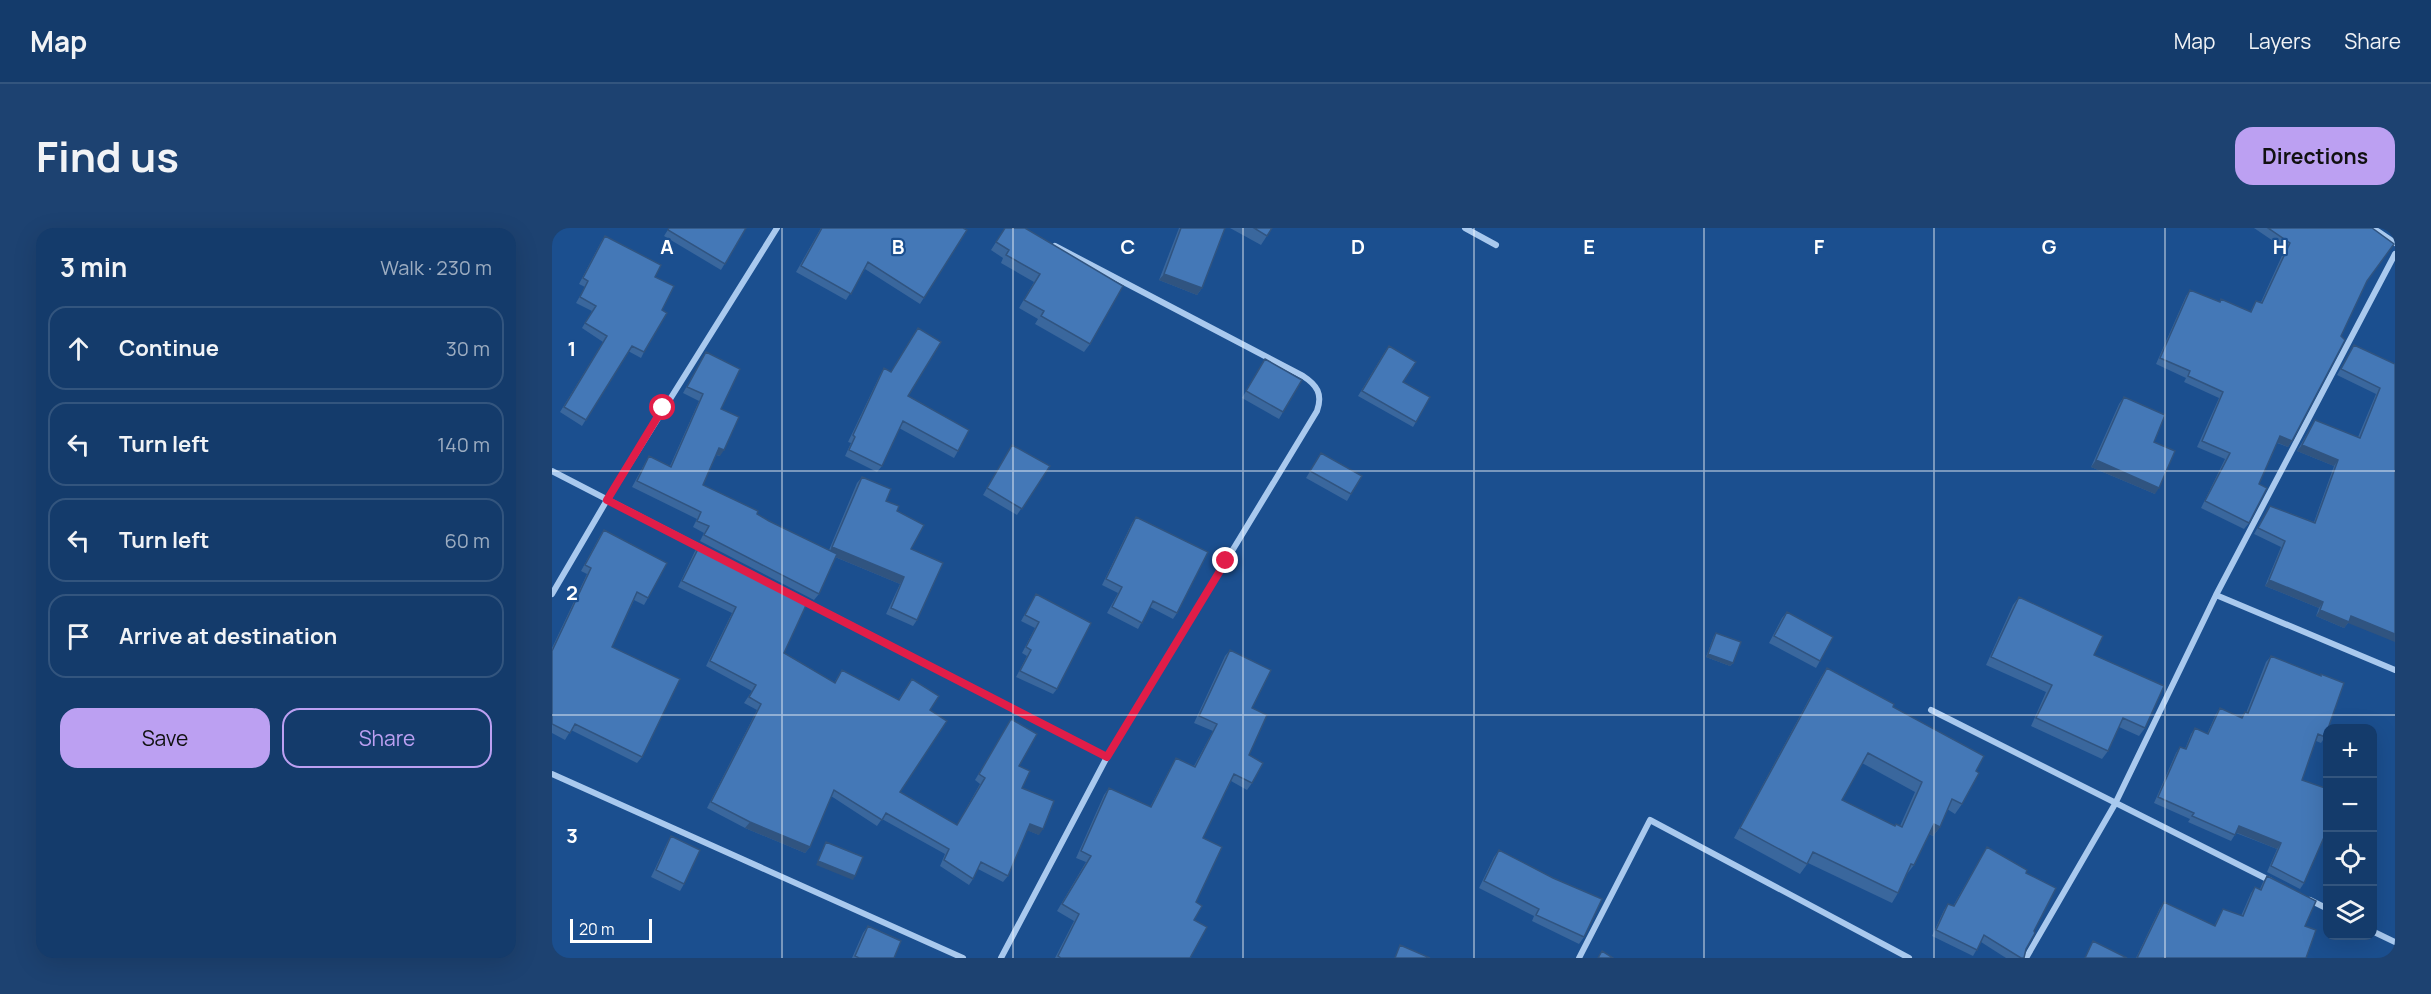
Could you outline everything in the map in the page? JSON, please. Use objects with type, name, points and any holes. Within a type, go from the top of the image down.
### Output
[{"type":"street","points":[[552,594],[607,500],[777,228]]},
{"type":"street","points":[[1465,228],[1496,245]]},
{"type":"street","points":[[2373,228],[2395,243]]},
{"type":"street","points":[[1001,958],[1107,757],[1317,411],[1320,401],[1319,392],[1313,382],[1303,376],[1052,244]]},
{"type":"street","points":[[2026,958],[2115,804],[2216,595],[2395,254]]},
{"type":"street","points":[[552,471],[713,554]]},
{"type":"street","points":[[788,593],[1107,757]]},
{"type":"street","points":[[2216,595],[2395,670]]},
{"type":"street","points":[[1931,710],[2274,882]]},
{"type":"street","points":[[552,774],[963,958]]},
{"type":"street","points":[[1579,958],[1650,820],[1909,958]]},
{"type":"street","points":[[2306,898],[2323,906]]},
{"type":"street","points":[[2377,933],[2395,942]]},
{"type":"building","points":[[669,228],[746,228],[725,264],[668,230]]},
{"type":"building","points":[[822,228],[963,228],[967,230],[924,298],[868,262],[851,294],[801,266]]},
{"type":"building","points":[[1005,228],[1025,228],[1123,286],[1090,344],[1041,316],[1044,311],[1024,300],[1040,274],[1006,255],[1009,250],[996,242]]},
{"type":"building","points":[[1181,228],[1225,228],[1202,288],[1164,274]]},
{"type":"building","points":[[1254,228],[1272,228],[1267,236]]},
{"type":"building","points":[[2268,228],[2372,228],[2394,244],[2367,281],[2341,336],[2345,340],[2292,441],[2280,436],[2259,484],[2267,488],[2249,523],[2205,501],[2230,453],[2202,441],[2223,392],[2188,376],[2190,371],[2160,358],[2190,290],[2220,302],[2221,299],[2251,312],[2256,301],[2262,303],[2290,243]]},
{"type":"building","points":[[605,236],[661,265],[655,277],[674,286],[662,310],[667,313],[644,352],[632,346],[586,420],[564,407],[607,336],[585,323],[596,306],[580,297],[588,281],[583,278]]},
{"type":"building","points":[[918,328],[941,342],[908,396],[969,430],[958,451],[903,421],[882,466],[849,450],[855,437],[853,435],[884,368],[891,372]]},
{"type":"building","points":[[2354,345],[2395,364],[2395,634],[2351,616],[2349,622],[2320,610],[2323,602],[2269,580],[2285,541],[2258,528],[2270,506],[2315,523],[2338,460],[2302,445],[2315,420],[2360,438],[2380,388],[2341,369]]},
{"type":"building","points":[[1389,346],[1416,362],[1403,382],[1430,397],[1416,422],[1362,391]]},
{"type":"building","points":[[706,352],[740,369],[721,409],[739,417],[724,450],[719,448],[703,485],[758,511],[757,514],[769,521],[837,554],[819,594],[704,535],[709,526],[697,521],[701,512],[637,481],[649,456],[671,467],[703,394],[687,387]]},
{"type":"building","points":[[1265,359],[1302,380],[1283,412],[1246,391]]},
{"type":"building","points":[[2124,397],[2165,415],[2154,442],[2175,451],[2159,488],[2096,460]]},
{"type":"building","points":[[1012,445],[1050,466],[1022,509],[987,488]]},
{"type":"building","points":[[1321,453],[1362,476],[1351,494],[1310,471]]},
{"type":"building","points":[[862,477],[891,489],[886,501],[899,506],[897,511],[924,525],[911,549],[943,563],[917,620],[891,608],[904,577],[832,547]]},
{"type":"building","points":[[1136,517],[1208,552],[1177,613],[1153,601],[1142,623],[1112,607],[1122,587],[1106,579]]},
{"type":"building","points":[[604,530],[667,563],[648,598],[637,592],[612,647],[680,679],[642,757],[575,724],[570,733],[552,724],[552,651],[591,568],[585,565]]},
{"type":"building","points":[[700,545],[808,601],[784,653],[835,683],[842,670],[899,700],[912,679],[939,696],[930,710],[947,721],[900,792],[957,825],[985,778],[979,774],[1011,719],[1037,734],[1019,766],[1030,771],[1022,788],[1054,801],[1043,829],[1030,824],[1008,876],[981,862],[973,879],[944,860],[949,849],[886,813],[882,820],[834,790],[810,847],[750,822],[711,802],[761,704],[749,697],[756,685],[710,661],[736,607],[682,581]]},
{"type":"building","points":[[1036,594],[1091,623],[1057,689],[1020,671],[1031,650],[1026,647],[1039,622],[1025,615]]},
{"type":"building","points":[[2019,597],[2103,636],[2094,655],[2164,686],[2145,728],[2123,718],[2108,751],[2036,718],[2052,685],[1991,657]]},
{"type":"building","points":[[1787,612],[1833,637],[1820,661],[1774,636]]},
{"type":"building","points":[[1716,633],[1741,642],[1733,663],[1708,654]]},
{"type":"building","points":[[1230,650],[1271,670],[1252,708],[1267,715],[1249,755],[1263,763],[1252,783],[1234,774],[1203,838],[1222,847],[1196,902],[1202,906],[1194,920],[1207,927],[1190,958],[1061,958],[1058,956],[1079,914],[1062,904],[1091,856],[1081,851],[1109,788],[1151,807],[1176,758],[1195,767],[1217,724],[1199,716]]},
{"type":"building","points":[[2271,656],[2344,683],[2330,724],[2323,724],[2323,736],[2318,734],[2302,780],[2323,787],[2323,839],[2304,883],[2271,866],[2281,843],[2239,826],[2235,835],[2192,816],[2194,813],[2158,797],[2180,747],[2186,749],[2195,728],[2208,734],[2220,708],[2242,718],[2245,712],[2248,713]]},
{"type":"building","points":[[1827,668],[1984,756],[1976,771],[1979,773],[1962,804],[1952,799],[1940,827],[1934,824],[1914,865],[1911,864],[1898,893],[1813,852],[1807,864],[1740,828]],"holes":[[[1868,753],[1922,782],[1902,827],[1896,824],[1895,826],[1842,800]]]},
{"type":"building","points":[[671,836],[700,850],[684,884],[656,870]]},
{"type":"building","points":[[826,842],[863,857],[855,876],[818,861]]},
{"type":"building","points":[[1987,847],[2027,870],[2026,873],[2056,888],[2034,931],[2024,958],[1984,935],[1977,950],[1936,930],[1948,904],[1954,906]]},
{"type":"building","points":[[1499,850],[1553,878],[1602,899],[1584,937],[1536,915],[1539,909],[1484,881]]},
{"type":"building","points":[[2267,876],[2316,901],[2305,926],[2316,930],[2306,958],[2137,958],[2164,902],[2215,926],[2223,909],[2243,916],[2255,887],[2261,890]]},
{"type":"building","points":[[868,926],[901,941],[894,958],[855,956]]},
{"type":"building","points":[[2093,941],[2127,958],[2085,958]]},
{"type":"building","points":[[1400,945],[1430,958],[1395,958]]},
{"type":"building","points":[[1602,951],[1613,958],[1598,958]]},
{"type":"route","points":[[663,408],[607,500],[1107,757],[1226,561]]}]
